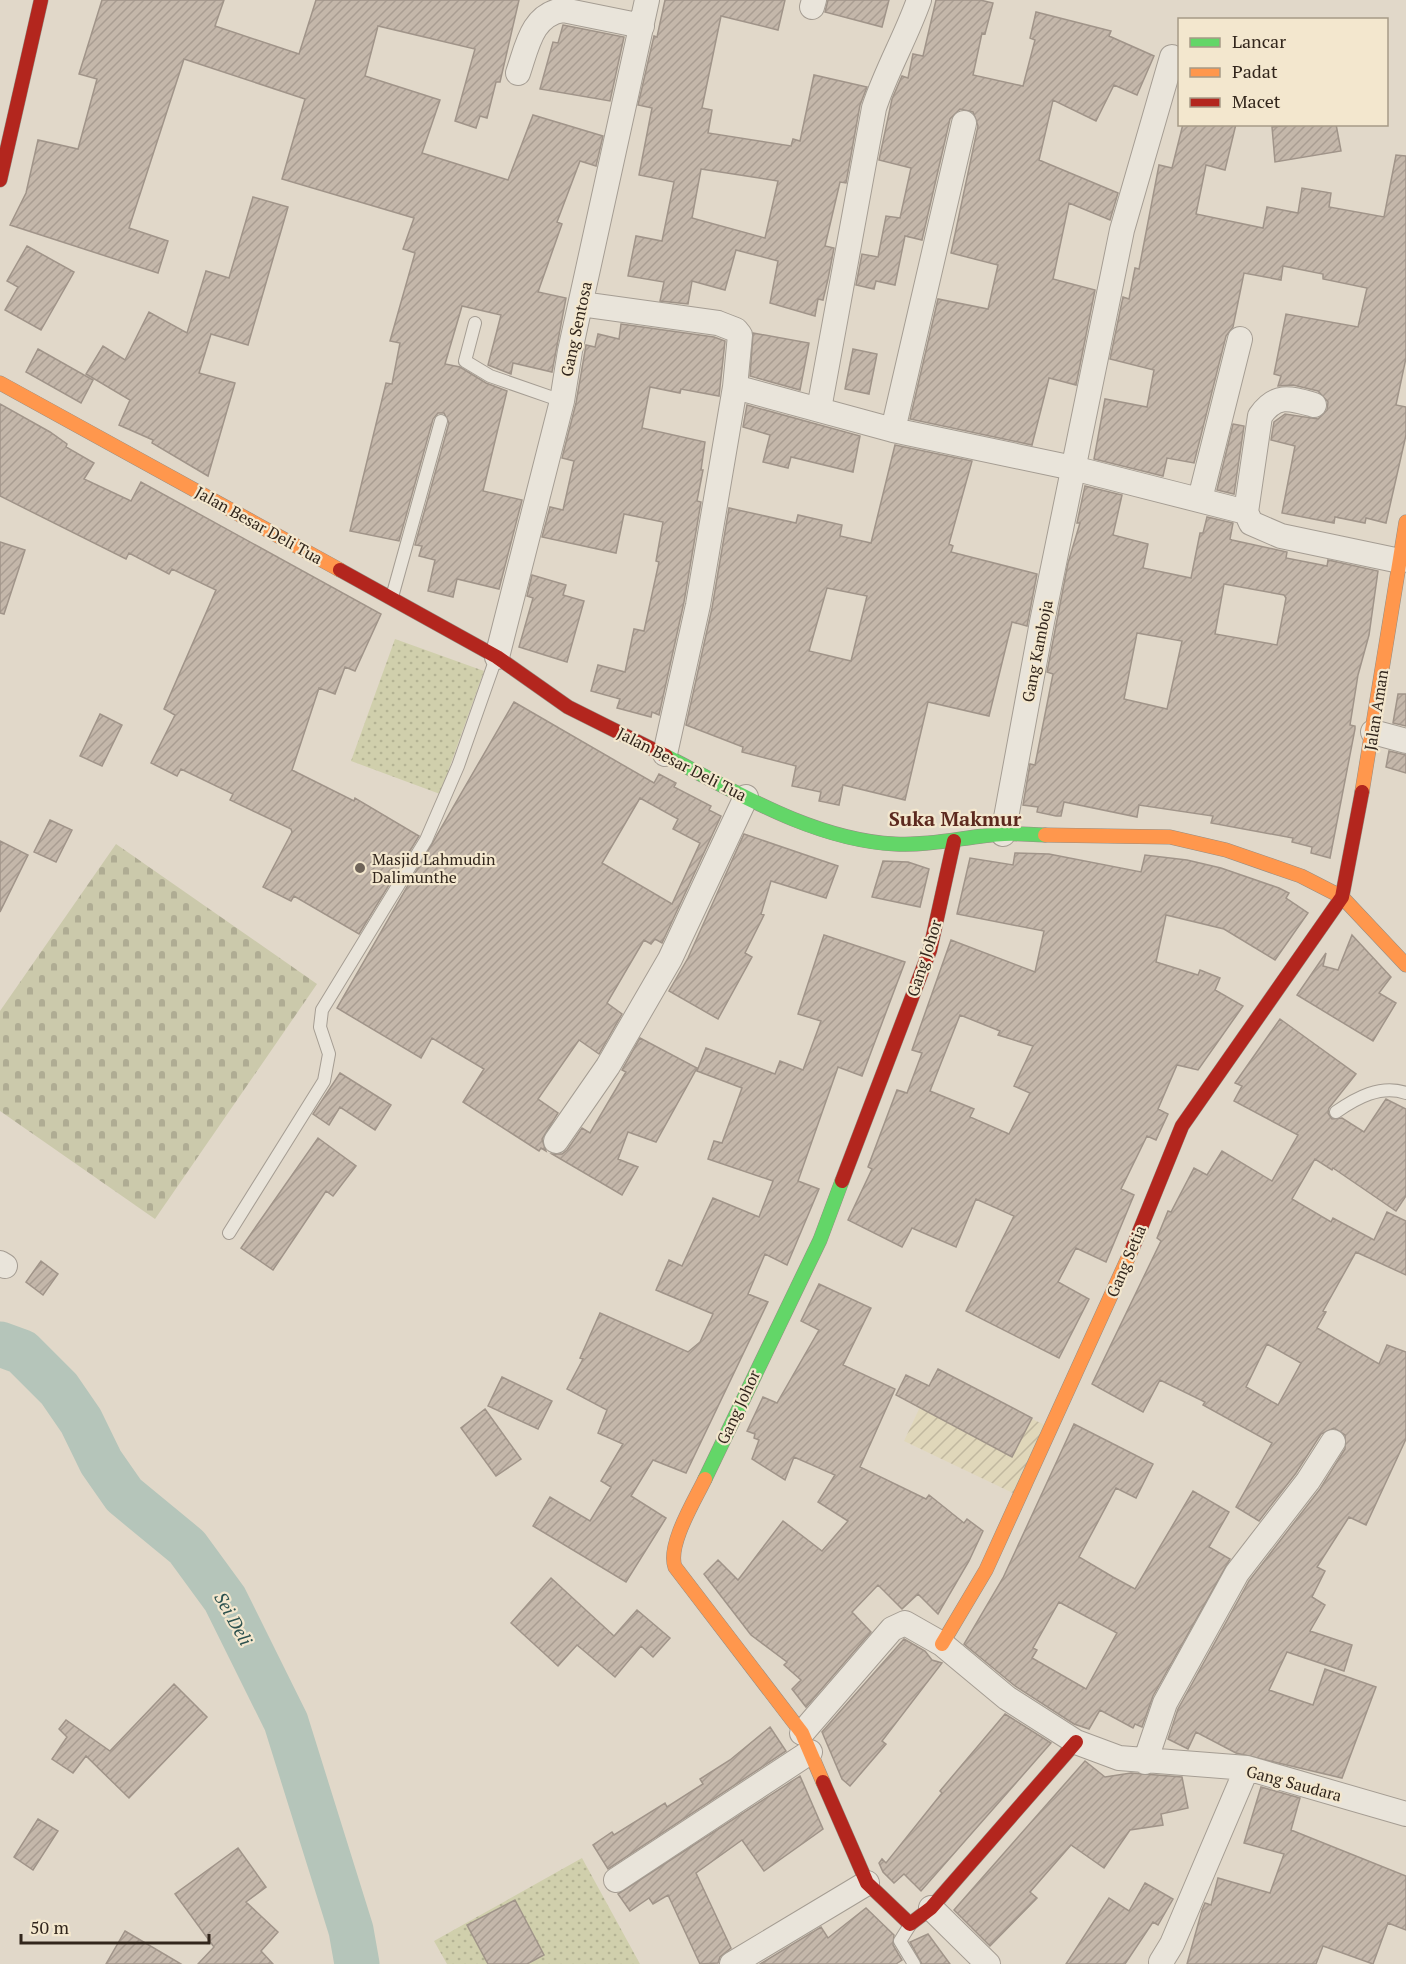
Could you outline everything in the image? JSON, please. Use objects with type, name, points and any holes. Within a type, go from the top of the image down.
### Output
[{"type":"street","points":[[0,180],[41,0]]},
{"type":"street","name":"Gang Sentosa","points":[[497,657],[562,401],[570,351],[647,0]]},
{"type":"street","points":[[819,410],[870,125],[885,75],[911,24],[919,0]]},
{"type":"street","points":[[518,73],[531,33],[543,18],[554,11],[563,10],[642,26]]},
{"type":"street","name":"Gang Kamboja","points":[[1003,834],[1073,468],[1122,230],[1172,57]]},
{"type":"street","points":[[893,430],[963,123]]},
{"type":"street","points":[[581,304],[718,323],[736,330],[740,335],[741,344],[735,387],[698,605],[665,754]]},
{"type":"street","points":[[1200,499],[1240,339]]},
{"type":"street","name":"Jalan Besar Deli Tua","points":[[0,383],[280,535],[391,601],[497,657],[568,707],[776,812],[851,838],[895,844],[954,841],[1003,834],[1170,837],[1226,850],[1301,876],[1342,897],[1406,965]]},
{"type":"street","points":[[735,387],[893,430],[1073,468],[1246,512]]},
{"type":"street","points":[[1314,405],[1279,399],[1268,405],[1260,416],[1246,512],[1251,523],[1265,531],[1311,544],[1400,561]]},
{"type":"street","name":"Jalan Aman","points":[[1342,897],[1373,732],[1406,522]]},
{"type":"street","points":[[1373,732],[1406,741]]},
{"type":"street","points":[[556,1141],[608,1066],[670,959],[746,798]]},
{"type":"street","name":"Gang Johor","points":[[910,1924],[867,1883],[806,1743],[675,1567],[673,1550],[743,1395],[820,1240],[930,951],[954,841]]},
{"type":"street","name":"Gang Setia","points":[[942,1644],[986,1570],[1134,1246],[1182,1126],[1342,897]]},
{"type":"street","points":[[1145,1762],[1165,1703],[1237,1573],[1308,1481],[1333,1442]]},
{"type":"street","name":"Gang Saudara","points":[[806,1743],[892,1629],[905,1623],[942,1644],[1007,1698],[1076,1742],[1119,1758],[1145,1762],[1246,1768],[1406,1814]]},
{"type":"street","points":[[910,1924],[931,1908],[1076,1742]]},
{"type":"street","points":[[616,1880],[806,1743]]},
{"type":"street","points":[[1161,1962],[1172,1944],[1246,1768]]},
{"type":"street","points":[[732,1964],[867,1883]]},
{"type":"street","points":[[931,1908],[988,1964]]},
{"type":"lane","points":[[475,323],[465,361],[490,376],[562,401]]},
{"type":"lane","points":[[391,601],[441,421]]},
{"type":"lane","points":[[229,1233],[324,1081],[329,1054],[320,1027],[322,1010],[426,840],[458,766],[497,657]]},
{"type":"lane","points":[[1336,1112],[1369,1093],[1388,1090],[1406,1093]]},
{"type":"lane","points":[[910,1924],[900,1941],[914,1964]]},
{"type":"shaded area","points":[[936,1373],[1049,1427],[1017,1495],[904,1441]]},
{"type":"green space","points":[[395,639],[484,671],[440,794],[351,761]]},
{"type":"green space","points":[[116,844],[317,984],[155,1219],[0,1111],[0,1011]]},
{"type":"green space","points":[[582,1858],[640,1964],[447,1964],[434,1941]]},
{"type":"building","points":[[102,0],[224,0],[215,26],[299,54],[316,0],[519,0],[500,82],[496,82],[487,118],[480,116],[476,128],[455,121],[475,49],[378,26],[365,76],[440,100],[422,153],[508,180],[533,115],[603,136],[596,166],[580,161],[557,222],[562,224],[538,292],[566,298],[552,372],[513,363],[511,374],[488,365],[501,315],[462,306],[445,364],[460,367],[486,383],[507,391],[483,491],[522,500],[499,589],[457,579],[453,597],[428,591],[435,560],[419,556],[422,546],[415,545],[449,423],[444,413],[438,413],[433,419],[399,541],[350,531],[386,383],[392,384],[400,343],[390,341],[415,253],[403,249],[414,218],[282,179],[305,99],[184,59],[129,228],[168,241],[158,273],[10,225],[26,193],[38,140],[78,149],[97,79],[79,74]]},
{"type":"building","points":[[665,0],[785,0],[778,30],[721,16],[702,108],[712,110],[708,133],[791,146],[793,139],[800,141],[814,75],[867,87],[860,105],[846,183],[840,182],[825,246],[834,248],[823,300],[818,299],[815,316],[770,303],[778,261],[736,250],[725,290],[692,281],[688,304],[660,301],[664,282],[628,276],[636,236],[662,241],[674,182],[639,175],[652,108],[638,105],[654,36],[657,37]],"holes":[[[701,169],[778,181],[765,238],[692,218]]]},
{"type":"building","points":[[828,0],[889,0],[882,27],[825,12]]},
{"type":"building","points":[[936,0],[980,0],[993,3],[985,34],[982,33],[973,75],[1023,86],[1035,40],[1030,38],[1036,12],[1111,31],[1109,36],[1154,56],[1137,95],[1114,85],[1096,121],[1053,100],[1039,160],[1118,193],[1110,220],[1069,203],[1053,279],[1095,290],[1076,385],[1049,378],[1032,445],[910,419],[938,299],[988,309],[998,265],[951,253],[978,126],[973,112],[960,109],[950,119],[922,240],[905,236],[895,285],[876,281],[874,289],[856,285],[862,254],[878,257],[886,216],[900,218],[911,168],[879,160],[892,99],[902,76],[908,78],[913,54],[923,56]]},
{"type":"building","points":[[563,25],[624,37],[610,101],[540,89],[553,42],[558,43]]},
{"type":"building","points":[[1182,126],[1236,126],[1225,170],[1206,165],[1196,214],[1263,228],[1267,207],[1298,213],[1302,188],[1331,193],[1329,207],[1384,217],[1396,155],[1406,156],[1406,358],[1396,405],[1406,407],[1406,435],[1386,523],[1366,518],[1365,523],[1335,517],[1334,523],[1282,513],[1295,446],[1271,440],[1274,422],[1285,414],[1318,419],[1327,410],[1328,402],[1318,391],[1293,385],[1278,386],[1281,376],[1274,374],[1286,314],[1358,327],[1367,288],[1323,279],[1323,274],[1283,266],[1281,280],[1244,273],[1233,327],[1226,336],[1194,463],[1167,458],[1163,476],[1094,459],[1105,399],[1147,407],[1154,370],[1110,359],[1123,297],[1129,299],[1135,268],[1139,269],[1159,165],[1172,168]]},
{"type":"building","points":[[1336,126],[1341,151],[1275,162],[1272,127]]},
{"type":"building","points":[[253,197],[288,207],[248,345],[211,334],[199,373],[235,383],[208,476],[152,443],[153,440],[119,425],[130,400],[86,374],[103,346],[125,360],[149,312],[187,333],[206,271],[229,278]]},
{"type":"building","points":[[27,246],[74,272],[41,330],[5,310],[18,287],[7,281]]},
{"type":"building","points":[[621,324],[714,337],[725,341],[719,396],[681,389],[680,393],[650,387],[642,428],[705,442],[697,501],[701,502],[684,602],[659,715],[652,712],[651,717],[617,708],[620,699],[591,691],[598,665],[625,672],[634,629],[644,631],[659,562],[656,561],[663,522],[624,514],[616,553],[542,537],[550,507],[563,510],[574,461],[562,458],[576,403],[586,345],[595,347],[598,334],[619,339]]},
{"type":"building","points":[[753,333],[809,343],[800,390],[750,376]]},
{"type":"building","points":[[38,349],[93,380],[81,403],[26,372]]},
{"type":"building","points":[[853,349],[877,354],[869,394],[845,389]]},
{"type":"building","points":[[0,404],[50,432],[67,444],[66,447],[94,463],[84,479],[131,501],[141,482],[381,614],[355,671],[345,667],[335,694],[319,688],[292,770],[354,801],[355,798],[419,836],[359,934],[294,896],[291,901],[263,887],[292,832],[291,829],[230,800],[233,794],[181,769],[177,776],[151,763],[175,715],[164,709],[216,590],[172,569],[169,574],[129,553],[126,559],[0,496]]},
{"type":"building","points":[[747,405],[860,436],[853,472],[791,457],[788,468],[763,462],[770,435],[743,427]]},
{"type":"building","points":[[1233,424],[1244,426],[1234,494],[1217,490]]},
{"type":"building","points":[[895,445],[972,461],[949,544],[953,546],[951,552],[1037,574],[1027,626],[1012,622],[989,716],[928,702],[905,800],[843,785],[839,805],[819,801],[821,792],[792,786],[796,766],[742,752],[743,747],[686,725],[712,608],[729,508],[796,523],[798,515],[842,525],[840,536],[871,543]],"holes":[[[827,588],[867,596],[851,661],[809,651]]]},
{"type":"building","points":[[1085,486],[1122,495],[1113,535],[1148,544],[1143,568],[1191,578],[1200,533],[1203,533],[1207,517],[1233,523],[1230,539],[1287,552],[1286,558],[1327,566],[1328,560],[1378,571],[1369,635],[1358,675],[1350,725],[1355,726],[1355,729],[1330,858],[1311,853],[1312,847],[1292,842],[1293,838],[1211,823],[1213,816],[1139,805],[1137,817],[1064,802],[1061,816],[1056,816],[1037,812],[1038,807],[1023,805],[1030,764],[1035,765],[1053,674],[1047,672],[1068,563],[1080,523],[1077,523]],"holes":[[[1224,584],[1284,595],[1286,598],[1277,645],[1215,634]],[[1137,633],[1182,641],[1167,709],[1124,699]]]},
{"type":"building","points":[[0,542],[25,550],[4,614],[0,613]]},
{"type":"building","points":[[532,575],[566,585],[563,595],[584,601],[567,662],[519,647],[533,598],[527,596]]},
{"type":"building","points":[[1398,694],[1406,694],[1406,726],[1393,723]]},
{"type":"building","points":[[514,702],[654,783],[659,774],[676,783],[674,787],[711,806],[709,810],[721,816],[662,943],[655,939],[651,944],[644,940],[607,1003],[622,1014],[599,1054],[579,1040],[538,1099],[558,1113],[542,1139],[546,1151],[541,1148],[539,1151],[463,1102],[484,1069],[432,1038],[421,1058],[337,1008]],"holes":[[[640,798],[678,819],[673,829],[700,843],[672,904],[602,863]]]},
{"type":"building","points":[[100,714],[122,725],[102,766],[80,756]]},
{"type":"building","points":[[1389,751],[1406,755],[1406,773],[1386,767]]},
{"type":"building","points":[[50,820],[72,830],[56,862],[34,852]]},
{"type":"building","points":[[744,834],[838,866],[826,898],[771,881],[761,914],[764,915],[745,953],[752,957],[718,1019],[669,991],[688,958]]},
{"type":"building","points":[[0,841],[28,855],[0,912]]},
{"type":"building","points":[[1015,853],[1049,854],[1141,872],[1145,855],[1187,860],[1221,868],[1279,888],[1289,893],[1286,898],[1308,913],[1275,960],[1224,929],[1166,915],[1156,962],[1198,975],[1200,970],[1220,978],[1215,990],[1243,1006],[1198,1070],[1177,1065],[1158,1109],[1168,1114],[1156,1140],[1147,1136],[1121,1189],[1134,1195],[1106,1262],[1076,1248],[1058,1282],[1089,1299],[1059,1358],[966,1311],[1014,1216],[976,1199],[956,1247],[912,1228],[902,1247],[848,1220],[872,1169],[868,1167],[897,1090],[907,1093],[922,1053],[912,1050],[951,940],[1035,972],[1044,931],[957,914],[970,858],[1013,865]],"holes":[[[960,1015],[1000,1031],[998,1035],[1033,1046],[1014,1086],[1030,1093],[1009,1134],[970,1117],[974,1109],[930,1091]]]},
{"type":"building","points":[[883,861],[908,862],[929,869],[920,907],[872,897]]},
{"type":"building","points":[[824,935],[905,962],[862,1076],[838,1067],[798,1181],[819,1189],[787,1265],[765,1254],[748,1294],[768,1302],[686,1473],[653,1460],[631,1496],[666,1518],[626,1582],[533,1526],[550,1497],[590,1521],[611,1487],[601,1481],[623,1444],[598,1433],[607,1410],[567,1389],[583,1359],[580,1358],[600,1313],[688,1352],[700,1342],[713,1314],[656,1290],[669,1260],[682,1266],[713,1198],[759,1217],[773,1181],[708,1159],[714,1141],[722,1143],[742,1088],[697,1071],[706,1048],[775,1074],[780,1061],[803,1070],[821,1021],[798,1014]]},
{"type":"building","points":[[1352,935],[1391,977],[1379,993],[1396,1003],[1373,1041],[1297,995],[1326,953],[1323,966],[1338,970]]},
{"type":"building","points":[[1280,1019],[1356,1074],[1329,1108],[1328,1113],[1332,1119],[1342,1118],[1364,1132],[1386,1099],[1406,1109],[1406,1196],[1396,1211],[1333,1168],[1332,1170],[1315,1159],[1292,1199],[1331,1222],[1333,1218],[1374,1240],[1387,1212],[1406,1221],[1406,1275],[1356,1252],[1323,1311],[1326,1312],[1317,1328],[1379,1364],[1387,1345],[1406,1352],[1406,1439],[1366,1525],[1349,1517],[1317,1567],[1325,1571],[1312,1597],[1325,1605],[1310,1631],[1352,1645],[1344,1671],[1287,1652],[1269,1690],[1313,1705],[1325,1669],[1376,1687],[1342,1778],[1236,1753],[1196,1732],[1188,1749],[1168,1739],[1178,1709],[1249,1581],[1320,1489],[1345,1449],[1345,1435],[1334,1428],[1321,1434],[1296,1473],[1259,1521],[1236,1507],[1272,1443],[1203,1405],[1205,1402],[1160,1380],[1143,1412],[1092,1384],[1161,1241],[1157,1238],[1168,1211],[1171,1212],[1194,1168],[1207,1175],[1222,1151],[1272,1181],[1298,1135],[1234,1101],[1242,1086],[1235,1083]],"holes":[[[1267,1344],[1301,1363],[1278,1405],[1246,1387]]]},
{"type":"building","points":[[640,1038],[697,1068],[656,1142],[628,1132],[618,1159],[638,1167],[622,1195],[552,1154],[562,1154],[567,1150],[582,1128],[590,1133],[626,1072],[622,1070]]},
{"type":"building","points":[[340,1073],[391,1105],[375,1130],[340,1107],[329,1125],[313,1114]]},
{"type":"building","points":[[318,1138],[356,1166],[333,1196],[326,1191],[273,1270],[241,1248]]},
{"type":"building","points":[[41,1261],[58,1274],[43,1295],[26,1282]]},
{"type":"building","points":[[819,1284],[871,1308],[843,1365],[895,1389],[860,1467],[926,1499],[929,1495],[964,1523],[967,1519],[983,1531],[969,1561],[938,1614],[918,1594],[902,1609],[878,1585],[852,1612],[871,1632],[806,1707],[792,1689],[801,1680],[784,1665],[787,1662],[751,1635],[704,1574],[718,1560],[738,1580],[783,1521],[822,1551],[848,1521],[818,1502],[835,1475],[794,1457],[785,1480],[752,1459],[759,1440],[754,1438],[755,1434],[747,1431],[763,1397],[777,1403],[819,1330],[801,1321]]},
{"type":"building","points":[[938,1369],[1032,1418],[1012,1457],[896,1395],[906,1375],[929,1386]]},
{"type":"building","points":[[502,1377],[552,1401],[538,1429],[488,1406]]},
{"type":"building","points":[[485,1409],[521,1459],[496,1476],[461,1428]]},
{"type":"building","points":[[1074,1424],[1153,1464],[1136,1498],[1116,1488],[1079,1557],[1113,1577],[1135,1589],[1193,1491],[1229,1512],[1209,1547],[1230,1559],[1153,1696],[1142,1727],[1135,1724],[1133,1728],[1100,1710],[1089,1729],[1074,1724],[1015,1686],[964,1644],[1003,1578]],"holes":[[[1059,1602],[1117,1633],[1086,1689],[1032,1658],[1037,1650],[1033,1648]]]},
{"type":"building","points":[[551,1578],[614,1636],[637,1610],[670,1638],[653,1657],[641,1646],[615,1677],[577,1645],[558,1666],[511,1623]]},
{"type":"building","points":[[904,1639],[925,1651],[932,1660],[942,1663],[882,1741],[886,1744],[850,1786],[842,1779],[822,1732]]},
{"type":"building","points":[[174,1684],[207,1717],[129,1798],[86,1756],[73,1773],[52,1759],[67,1737],[59,1729],[66,1720],[110,1751]]},
{"type":"building","points":[[1005,1714],[1051,1743],[921,1891],[904,1874],[894,1883],[883,1872],[879,1863],[882,1859],[886,1863],[942,1793],[940,1791]]},
{"type":"building","points":[[770,1727],[786,1751],[608,1869],[593,1845],[612,1832],[614,1835],[665,1803],[667,1807],[703,1784],[700,1779],[730,1760]]},
{"type":"building","points":[[1085,1761],[1105,1777],[1131,1773],[1182,1777],[1188,1808],[1161,1814],[1163,1825],[1130,1830],[1104,1868],[1071,1845],[1030,1892],[1037,1898],[990,1946],[954,1910]]},
{"type":"building","points":[[800,1776],[823,1829],[764,1871],[742,1840],[696,1873],[731,1948],[720,1957],[718,1963],[700,1964],[668,1895],[653,1904],[649,1898],[630,1911],[618,1894]]},
{"type":"building","points":[[1261,1787],[1300,1798],[1291,1830],[1406,1876],[1406,1930],[1388,1923],[1373,1964],[1323,1946],[1316,1964],[1187,1964],[1202,1910],[1205,1903],[1211,1905],[1218,1878],[1270,1893],[1284,1854],[1244,1843]]},
{"type":"building","points":[[38,1819],[58,1831],[33,1870],[14,1857]]},
{"type":"building","points":[[238,1848],[266,1887],[246,1902],[278,1932],[261,1951],[273,1964],[198,1964],[214,1947],[175,1894]]},
{"type":"building","points":[[1145,1883],[1173,1899],[1158,1925],[1153,1922],[1125,1964],[1066,1964],[1109,1898],[1129,1911]]},
{"type":"building","points":[[515,1900],[544,1955],[527,1964],[488,1964],[467,1925]]},
{"type":"building","points":[[866,1908],[894,1935],[893,1945],[902,1960],[896,1964],[760,1964],[821,1927],[828,1938]]},
{"type":"building","points":[[125,1931],[181,1964],[106,1964]]},
{"type":"building","points":[[928,1934],[950,1964],[922,1964],[910,1942]]},
{"type":"waterway","name":"Sei Deli","points":[[0,1344],[22,1352],[59,1389],[81,1421],[101,1462],[124,1495],[187,1547],[225,1599],[286,1722],[351,1930],[357,1964]]},
{"type":"traffic: fast","points":[[666,756],[776,812],[835,834],[865,841],[909,844],[1004,834],[1045,835]]},
{"type":"traffic: fast","points":[[705,1479],[820,1240],[842,1181]]},
{"type":"traffic: slow","points":[[0,383],[340,570]]},
{"type":"traffic: slow","points":[[1362,792],[1406,522]]},
{"type":"traffic: slow","points":[[1045,835],[1170,837],[1226,850],[1301,876],[1342,897],[1406,965]]},
{"type":"traffic: slow","points":[[942,1644],[986,1570],[1133,1247]]},
{"type":"traffic: slow","points":[[705,1479],[678,1535],[675,1547],[675,1567],[802,1733],[823,1782]]},
{"type":"traffic: jam","points":[[0,180],[41,0]]},
{"type":"traffic: jam","points":[[340,570],[497,657],[568,707],[666,756]]},
{"type":"traffic: jam","points":[[1133,1247],[1182,1126],[1342,897],[1362,792]]},
{"type":"traffic: jam","points":[[842,1181],[930,950],[954,841]]},
{"type":"traffic: jam","points":[[823,1782],[867,1883],[910,1924],[931,1908],[1076,1742]]},
{"type":"place","name":"Masjid Lahmudin Dalimunthe","points":[[360,868]]},
{"type":"district","name":"Suka Makmur","points":[[955,819]]}]
